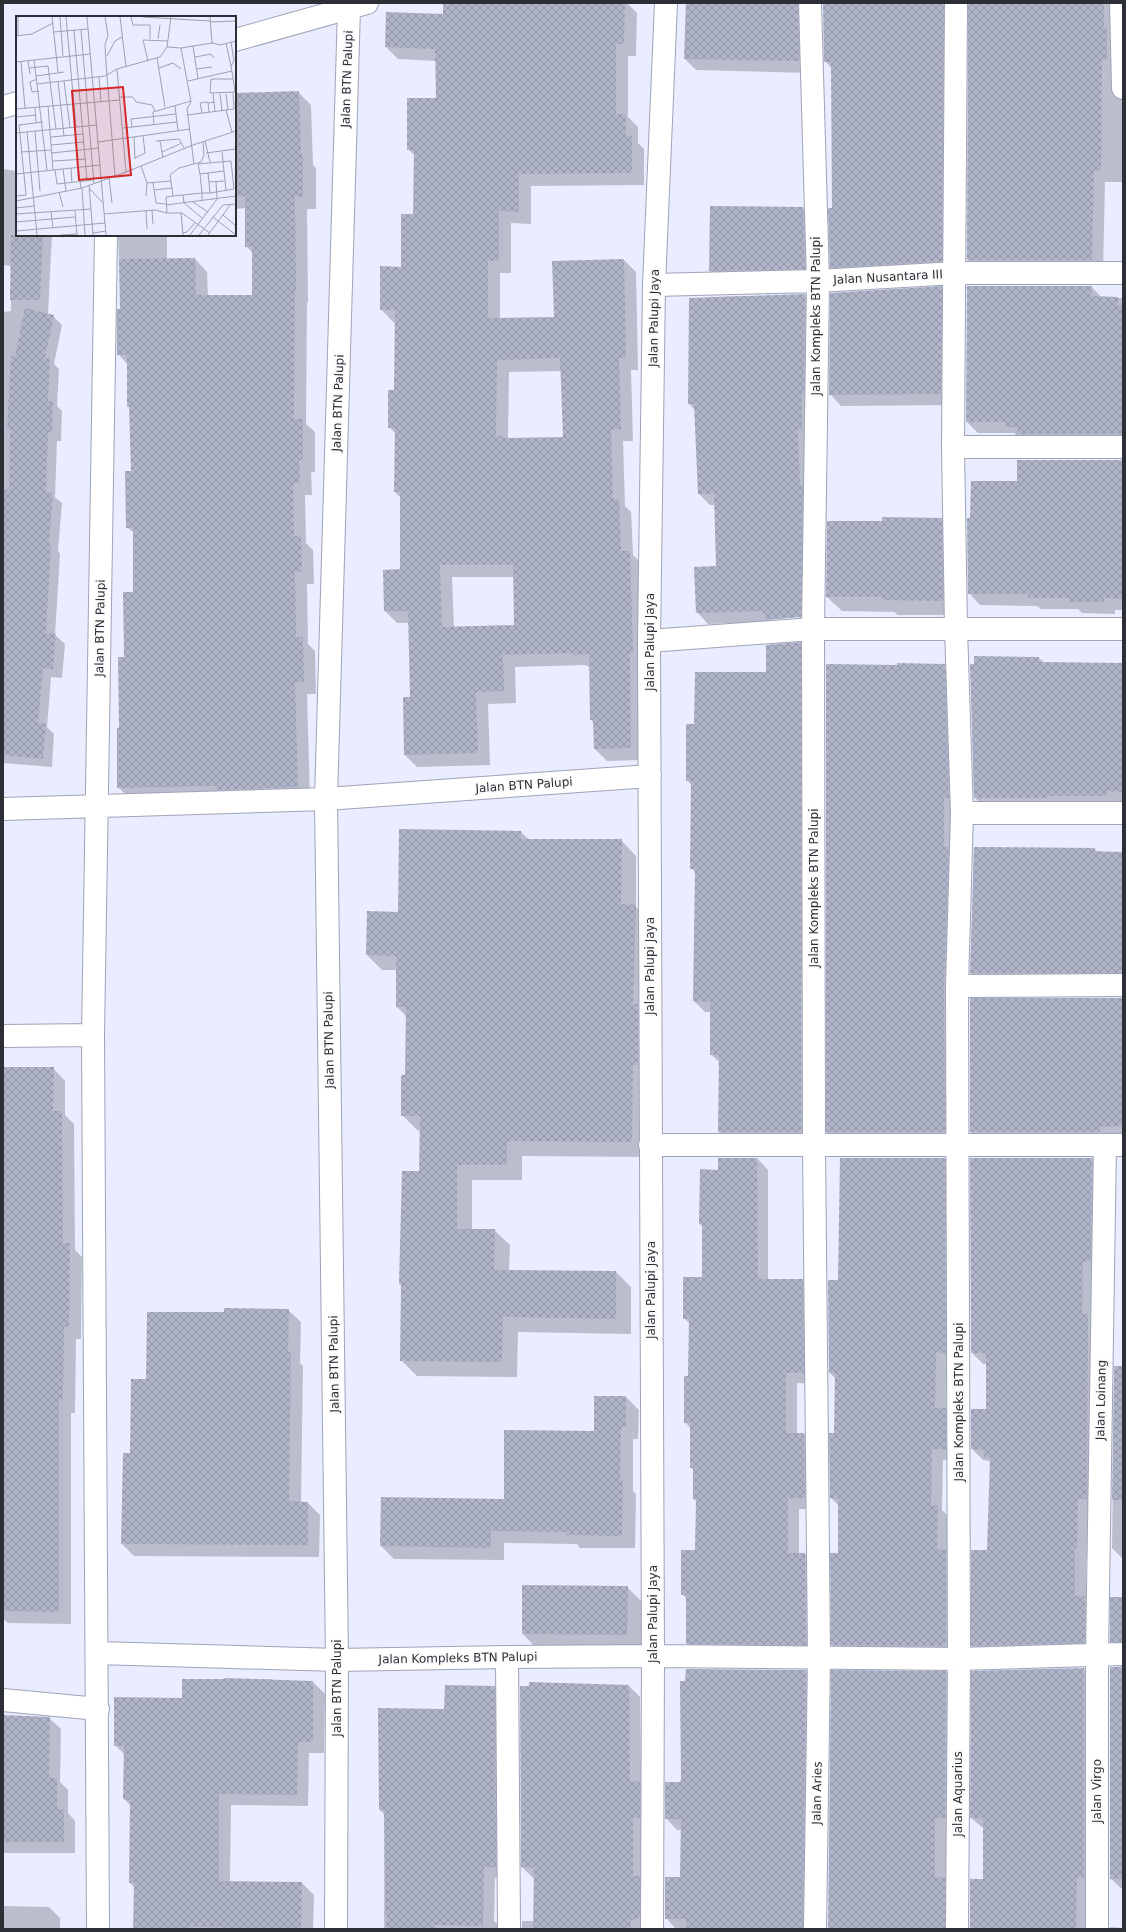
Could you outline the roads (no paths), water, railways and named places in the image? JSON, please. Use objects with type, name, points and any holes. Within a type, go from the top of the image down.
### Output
[{"type":"street","name":"Jalan Palupi Jaya","points":[[652,1929],[654,1656],[650,1145],[649,641],[654,285],[666,3]]},
{"type":"street","name":"Jalan Kompleks BTN Palupi","points":[[810,3],[818,281],[813,629],[814,1146],[819,1657]]},
{"type":"street","name":"Jalan Kompleks BTN Palupi","points":[[956,3],[953,447],[956,628],[962,813],[957,986],[959,1659]]},
{"type":"street","points":[[1121,3],[1123,88]]},
{"type":"street","points":[[236,40],[358,5]]},
{"type":"street","name":"Jalan BTN Palupi","points":[[336,1929],[338,1660],[326,799],[358,5]]},
{"type":"street","points":[[3,107],[16,103]]},
{"type":"street","name":"Jalan BTN Palupi","points":[[98,1929],[98,1653],[93,1035],[106,236]]},
{"type":"street","name":"Jalan Nusantara III","points":[[654,285],[818,281],[955,273],[1123,273]]},
{"type":"street","points":[[953,447],[1123,447]]},
{"type":"street","points":[[649,641],[813,629],[1123,629]]},
{"type":"street","name":"Jalan BTN Palupi","points":[[97,805],[326,799],[650,776]]},
{"type":"street","points":[[3,809],[97,805]]},
{"type":"street","points":[[962,813],[1123,813]]},
{"type":"street","points":[[957,986],[1123,985]]},
{"type":"street","points":[[3,1036],[93,1035]]},
{"type":"street","points":[[650,1145],[1114,1145]]},
{"type":"street","name":"Jalan Loinang","points":[[1097,1654],[1114,1145]]},
{"type":"street","name":"Jalan Kompleks BTN Palupi","points":[[98,1653],[338,1660],[654,1656],[959,1659],[1123,1654]]},
{"type":"street","name":"Jalan Virgo","points":[[1097,1654],[1097,1929]]},
{"type":"street","points":[[507,1657],[509,1929]]},
{"type":"street","name":"Jalan Aries","points":[[815,1929],[819,1657]]},
{"type":"street","name":"Jalan Aquarius","points":[[957,1929],[959,1659]]},
{"type":"street","points":[[3,1700],[98,1709]]}]
